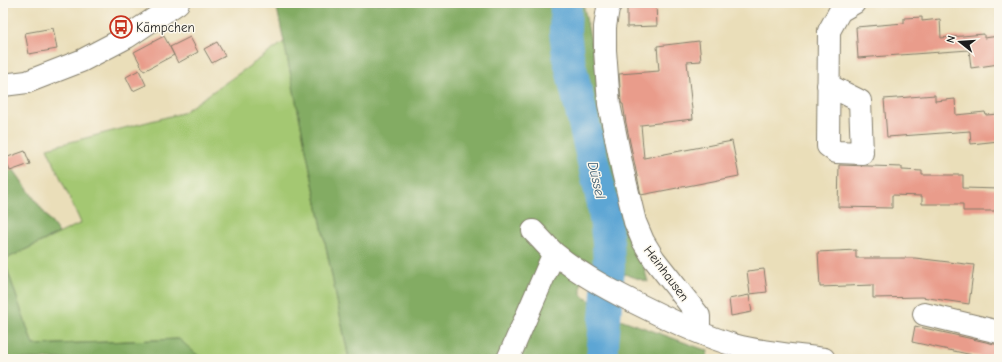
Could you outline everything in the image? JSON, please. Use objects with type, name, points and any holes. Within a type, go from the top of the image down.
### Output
[{"type":"street","points":[[3,85],[27,82],[81,61],[127,37],[178,3]]},
{"type":"street","name":"Heinhausen","points":[[533,231],[554,253],[584,274],[620,296],[699,332],[699,316],[654,259],[643,241],[635,222],[609,104],[605,27],[611,3]]},
{"type":"street","points":[[828,85],[829,31],[840,11],[854,3]]},
{"type":"street","points":[[508,359],[554,253]]},
{"type":"street","points":[[924,314],[999,332]]},
{"type":"street","points":[[699,332],[737,352],[768,352],[824,359]]},
{"type":"green space","points":[[276,3],[583,3],[616,164],[648,282],[581,259],[581,295],[620,319],[708,351],[706,359],[349,359]]},
{"type":"green space","points":[[284,42],[349,359],[202,359],[178,339],[33,345],[4,260],[81,223],[47,148],[182,113]]},
{"type":"green space","points":[[3,155],[59,233],[4,260],[33,345],[179,339],[202,359],[3,359]]},
{"type":"building","points":[[656,4],[657,26],[627,27],[627,5]]},
{"type":"building","points":[[922,17],[922,21],[940,19],[941,38],[984,34],[984,38],[999,36],[999,64],[971,68],[969,50],[858,58],[856,27],[904,23],[904,18]]},
{"type":"building","points":[[53,28],[57,49],[29,54],[25,33]]},
{"type":"building","points":[[164,36],[174,55],[144,71],[134,52]]},
{"type":"building","points":[[190,37],[198,52],[178,63],[170,47]]},
{"type":"building","points":[[699,41],[701,61],[687,62],[693,119],[641,125],[644,158],[732,141],[739,176],[641,195],[623,104],[621,102],[619,74],[659,71],[657,46]]},
{"type":"building","points":[[217,42],[225,56],[212,63],[204,49]]},
{"type":"building","points":[[139,70],[146,85],[133,91],[126,77]]},
{"type":"building","points":[[935,95],[935,101],[955,99],[956,115],[985,112],[986,115],[999,114],[999,141],[971,144],[970,131],[887,137],[884,99]]},
{"type":"building","points":[[25,151],[30,164],[10,171],[5,158]]},
{"type":"building","points":[[839,165],[902,167],[902,170],[922,171],[922,175],[963,175],[963,188],[999,189],[999,211],[963,211],[963,204],[922,204],[922,196],[892,195],[892,208],[838,207]]},
{"type":"building","points":[[856,250],[856,258],[915,258],[974,265],[969,304],[922,297],[873,298],[873,285],[820,287],[818,252]]},
{"type":"building","points":[[764,269],[767,292],[750,294],[747,271]]},
{"type":"building","points":[[749,295],[752,312],[731,316],[729,299]]},
{"type":"building","points":[[915,326],[999,345],[999,359],[991,359],[912,342]]},
{"type":"waterway","name":"Düssel","points":[[566,3],[565,32],[568,56],[603,204],[608,242],[609,266],[602,359]]},
{"type":"place","name":"Kämpchen","points":[[121,27]]}]
